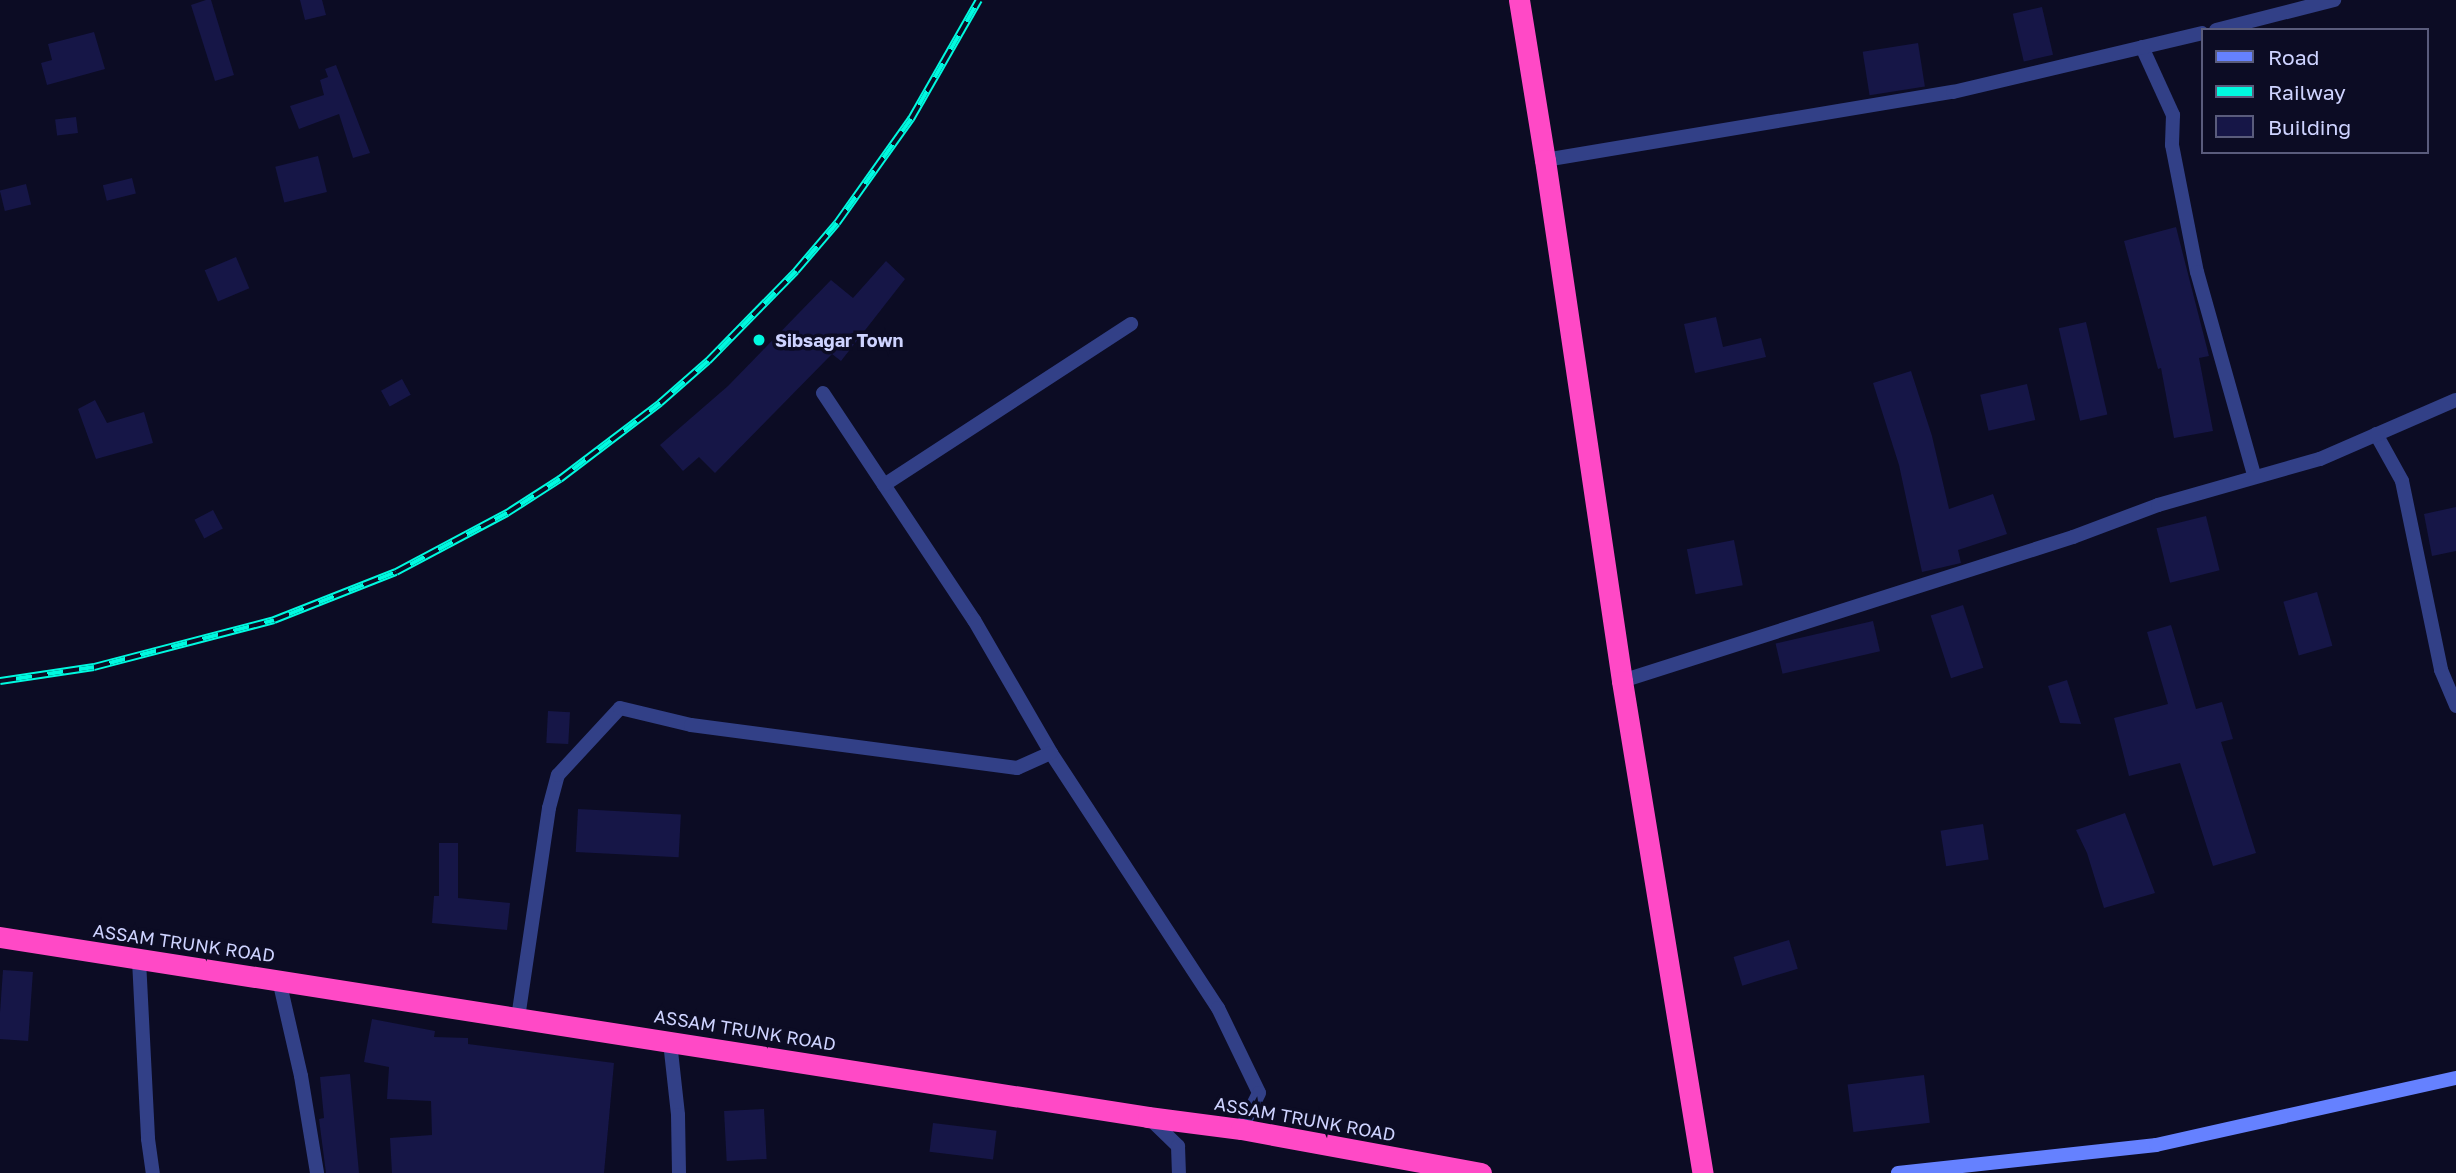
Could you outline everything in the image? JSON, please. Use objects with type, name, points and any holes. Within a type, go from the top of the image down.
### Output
[{"type":"highway","points":[[1518,0],[1545,160],[1622,681],[1703,1173]]},
{"type":"highway","name":"ASSAM TRUNK ROAD","points":[[0,937],[1148,1117],[1241,1129],[1481,1173]]},
{"type":"main road","points":[[1898,1173],[2156,1145],[2456,1078]]},
{"type":"street","points":[[2224,28],[2334,0]]},
{"type":"street","points":[[1545,160],[1953,92],[2200,33]]},
{"type":"street","points":[[2142,47],[2173,115],[2172,145],[2197,272],[2254,475]]},
{"type":"street","points":[[884,485],[1131,324]]},
{"type":"street","points":[[823,393],[974,620],[1051,753],[1218,1008],[1259,1093],[1241,1129]]},
{"type":"street","points":[[1622,681],[2073,537],[2158,505],[2320,458],[2456,400]]},
{"type":"street","points":[[2376,434],[2402,481],[2441,670],[2456,706]]},
{"type":"street","points":[[518,1018],[549,808],[558,775],[620,708],[691,725],[1017,768],[1051,753]]},
{"type":"street","points":[[139,960],[153,1173]]},
{"type":"street","points":[[279,980],[301,1076],[317,1173]]},
{"type":"street","points":[[670,1042],[678,1115],[679,1173]]},
{"type":"street","points":[[1148,1117],[1178,1146],[1179,1173]]},
{"type":"building","points":[[211,0],[234,75],[215,81],[191,5]]},
{"type":"building","points":[[300,0],[322,0],[326,15],[305,20]]},
{"type":"building","points":[[2042,7],[2053,55],[2024,61],[2013,14]]},
{"type":"building","points":[[94,32],[105,69],[47,85],[41,63],[52,60],[48,44]]},
{"type":"building","points":[[1918,43],[1925,86],[1870,95],[1863,52]]},
{"type":"building","points":[[336,65],[370,153],[353,158],[339,114],[299,129],[290,106],[324,95],[320,80],[328,77],[325,69]]},
{"type":"building","points":[[76,117],[78,133],[57,135],[55,120]]},
{"type":"building","points":[[318,156],[327,192],[284,203],[275,167]]},
{"type":"building","points":[[132,178],[136,194],[107,201],[103,185]]},
{"type":"building","points":[[26,184],[31,204],[5,211],[0,190]]},
{"type":"building","points":[[2176,227],[2209,356],[2199,358],[2213,431],[2174,438],[2161,368],[2158,369],[2124,241]]},
{"type":"building","points":[[236,257],[249,288],[218,302],[205,270]]},
{"type":"building","points":[[886,261],[905,279],[841,361],[832,354],[715,473],[699,457],[683,471],[660,445],[728,386],[831,280],[853,298]]},
{"type":"building","points":[[1716,317],[1723,347],[1761,338],[1766,357],[1695,373],[1684,324]]},
{"type":"building","points":[[2086,322],[2107,415],[2080,421],[2059,328]]},
{"type":"building","points":[[1911,371],[1932,436],[1949,509],[1993,494],[2007,534],[1958,550],[1961,563],[1922,572],[1899,465],[1873,383]]},
{"type":"building","points":[[402,379],[411,395],[390,406],[381,391]]},
{"type":"building","points":[[2027,384],[2035,420],[1989,431],[1980,395]]},
{"type":"building","points":[[95,400],[107,423],[144,412],[153,443],[96,459],[78,409]]},
{"type":"building","points":[[2456,507],[2456,551],[2432,556],[2424,514]]},
{"type":"building","points":[[213,510],[223,529],[204,538],[194,520]]},
{"type":"building","points":[[2206,516],[2220,570],[2170,583],[2157,528]]},
{"type":"building","points":[[1734,540],[1743,585],[1696,594],[1687,549]]},
{"type":"building","points":[[2317,592],[2332,646],[2299,655],[2283,602]]},
{"type":"building","points":[[1963,605],[1983,668],[1951,678],[1931,616]]},
{"type":"building","points":[[1873,621],[1880,651],[1783,674],[1776,643]]},
{"type":"building","points":[[2171,625],[2196,709],[2222,702],[2233,739],[2221,742],[2256,853],[2213,866],[2180,763],[2129,776],[2114,718],[2168,704],[2147,632]]},
{"type":"building","points":[[2067,680],[2081,724],[2060,723],[2048,686]]},
{"type":"building","points":[[548,711],[570,712],[568,744],[546,743]]},
{"type":"building","points":[[578,809],[681,814],[679,857],[576,852]]},
{"type":"building","points":[[2125,813],[2155,893],[2104,908],[2087,853],[2076,830]]},
{"type":"building","points":[[1983,824],[1989,860],[1946,866],[1941,831]]},
{"type":"building","points":[[439,843],[458,843],[458,898],[510,903],[507,930],[432,923],[434,896],[439,896]]},
{"type":"building","points":[[1789,940],[1798,969],[1742,986],[1734,957]]},
{"type":"building","points":[[3,970],[33,972],[28,1041],[0,1039]]},
{"type":"building","points":[[372,1019],[435,1031],[434,1037],[468,1038],[468,1044],[614,1063],[604,1173],[392,1173],[390,1138],[432,1135],[431,1101],[387,1099],[389,1067],[364,1062]]},
{"type":"building","points":[[350,1074],[359,1173],[326,1173],[319,1119],[324,1118],[320,1077]]},
{"type":"building","points":[[1924,1075],[1930,1123],[1853,1132],[1848,1084]]},
{"type":"building","points":[[764,1109],[767,1159],[727,1161],[724,1111]]},
{"type":"building","points":[[933,1123],[997,1131],[993,1160],[929,1152]]},
{"type":"railway","points":[[0,681],[94,667],[274,620],[396,572],[507,513],[560,479],[660,403],[708,361],[796,271],[837,223],[911,119],[979,0]]},
{"type":"place","name":"Sibsagar Town","points":[[759,340]]}]
